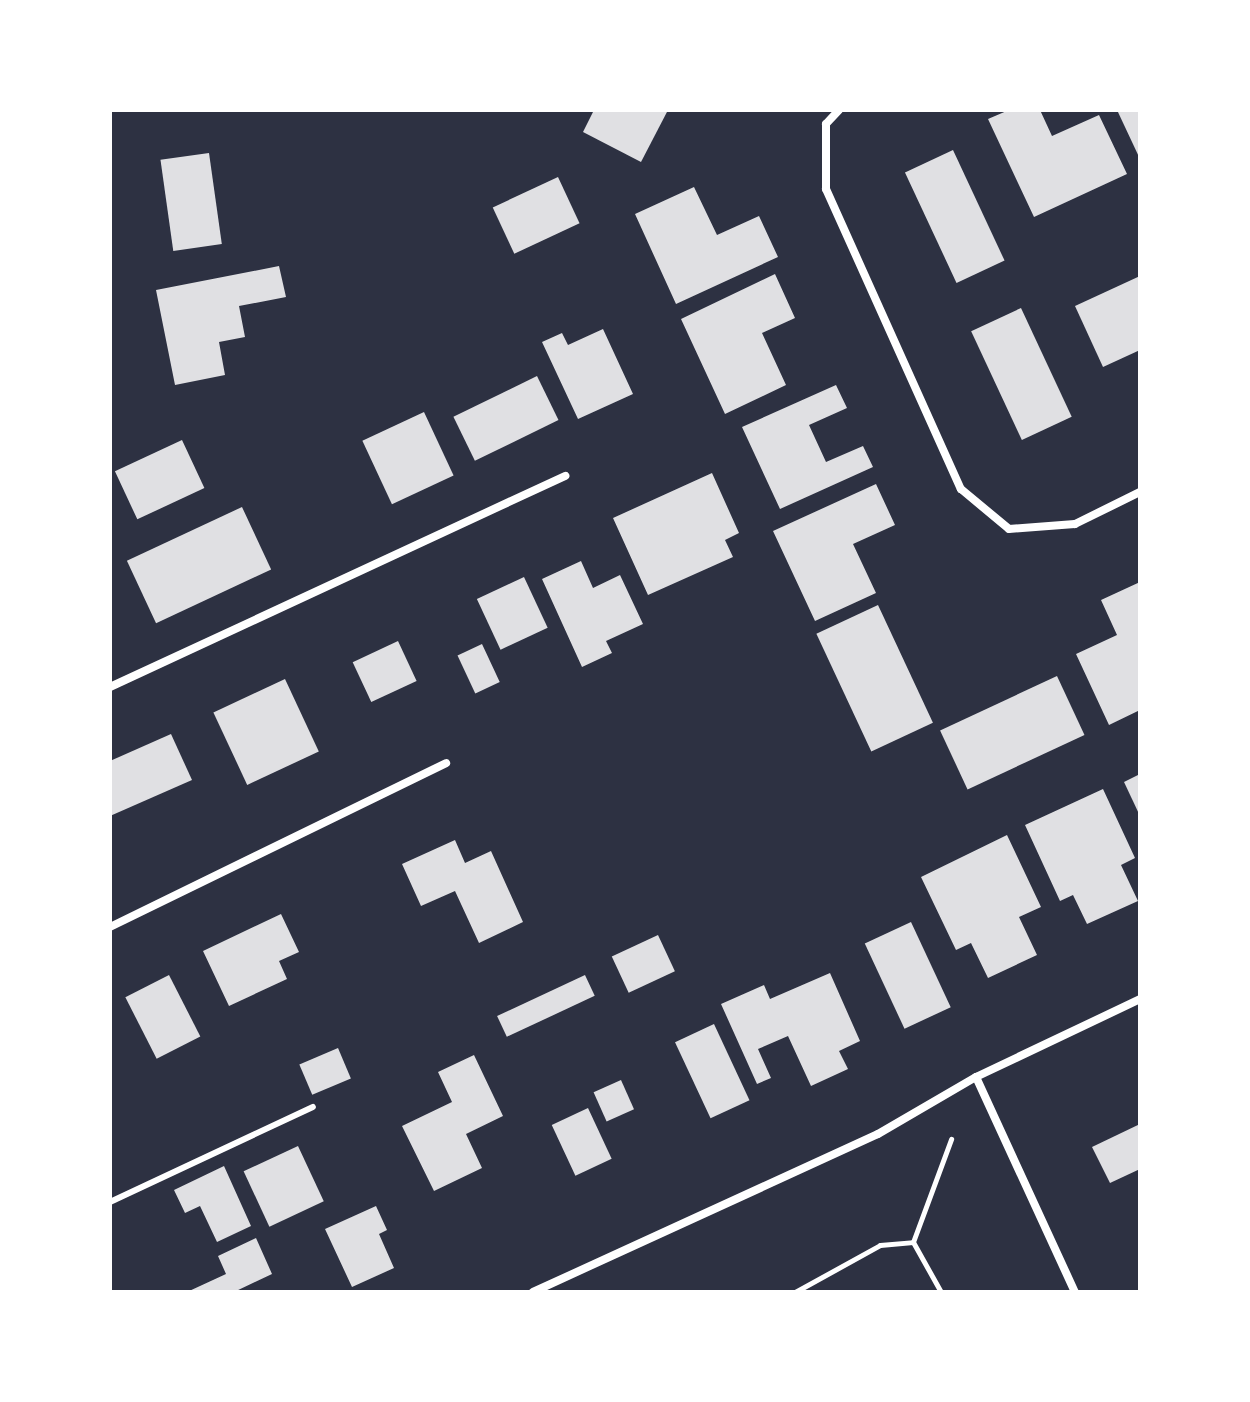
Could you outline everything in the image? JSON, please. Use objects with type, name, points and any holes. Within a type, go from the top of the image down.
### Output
[{"type":"street","points":[[839,110],[826,124],[826,189],[961,489],[1009,529],[1075,524],[1140,492]]},
{"type":"street","points":[[110,687],[565,476]]},
{"type":"street","points":[[110,927],[446,763]]},
{"type":"street","points":[[533,1292],[878,1134],[976,1077],[1140,999]]},
{"type":"street","points":[[976,1077],[1075,1292]]},
{"type":"lane","points":[[110,1202],[313,1107]]},
{"type":"path","points":[[941,1292],[913,1242],[951,1139]]},
{"type":"path","points":[[795,1292],[880,1245],[913,1242]]},
{"type":"building","points":[[594,110],[668,110],[641,162],[583,132]]},
{"type":"building","points":[[1009,110],[1040,110],[1052,136],[1099,115],[1127,174],[1034,217],[988,119]]},
{"type":"building","points":[[1117,110],[1140,110],[1140,159]]},
{"type":"building","points":[[953,150],[1005,261],[957,283],[905,172]]},
{"type":"building","points":[[209,153],[222,244],[173,251],[160,160]]},
{"type":"building","points":[[558,177],[580,223],[514,254],[493,207]]},
{"type":"building","points":[[694,187],[717,235],[759,216],[778,257],[676,304],[635,214]]},
{"type":"building","points":[[279,266],[286,297],[239,306],[245,337],[219,342],[225,375],[175,385],[156,290]]},
{"type":"building","points":[[775,274],[795,318],[762,333],[786,385],[725,414],[681,319]]},
{"type":"building","points":[[1140,276],[1140,350],[1103,367],[1075,306]]},
{"type":"building","points":[[1021,308],[1072,417],[1022,440],[971,331]]},
{"type":"building","points":[[603,329],[633,394],[578,419],[542,342],[562,333],[568,345]]},
{"type":"building","points":[[537,376],[558,420],[475,461],[453,417]]},
{"type":"building","points":[[836,385],[847,408],[809,425],[826,462],[863,446],[873,467],[780,509],[742,427]]},
{"type":"building","points":[[424,412],[454,475],[392,504],[362,441]]},
{"type":"building","points":[[182,440],[204,488],[137,519],[115,471]]},
{"type":"building","points":[[712,473],[739,533],[725,540],[733,557],[648,595],[613,518]]},
{"type":"building","points":[[876,484],[895,525],[853,544],[876,593],[815,621],[773,531]]},
{"type":"building","points":[[242,507],[271,570],[156,623],[127,561]]},
{"type":"building","points":[[581,561],[593,588],[620,575],[643,624],[606,641],[612,653],[582,667],[542,579]]},
{"type":"building","points":[[524,577],[548,628],[501,650],[477,599]]},
{"type":"building","points":[[1140,582],[1140,710],[1109,725],[1076,654],[1117,635],[1101,600]]},
{"type":"building","points":[[878,605],[933,723],[871,752],[816,634]]},
{"type":"building","points":[[398,641],[417,681],[371,702],[353,662]]},
{"type":"building","points":[[482,644],[500,682],[475,693],[458,655]]},
{"type":"building","points":[[1057,676],[1084,735],[968,789],[940,731]]},
{"type":"building","points":[[285,679],[319,752],[247,785],[213,712]]},
{"type":"building","points":[[171,734],[192,780],[110,816],[110,761]]},
{"type":"building","points":[[1140,774],[1140,816],[1124,782]]},
{"type":"building","points":[[1103,789],[1135,858],[1121,865],[1138,901],[1087,924],[1073,895],[1060,901],[1025,825]]},
{"type":"building","points":[[1007,835],[1041,907],[1019,917],[1037,955],[988,978],[971,943],[956,950],[921,877]]},
{"type":"building","points":[[455,840],[465,863],[491,851],[523,922],[479,943],[455,891],[421,906],[402,864]]},
{"type":"building","points":[[281,914],[299,952],[279,961],[287,979],[229,1006],[203,951]]},
{"type":"building","points":[[911,922],[951,1007],[905,1029],[865,944]]},
{"type":"building","points":[[658,935],[675,971],[629,993],[612,957]]},
{"type":"building","points":[[830,973],[860,1041],[839,1051],[848,1069],[811,1086],[788,1036],[758,1049],[771,1078],[757,1084],[721,1004],[764,985],[770,999]]},
{"type":"building","points":[[169,975],[200,1036],[157,1059],[125,997]]},
{"type":"building","points":[[585,975],[595,996],[507,1037],[497,1016]]},
{"type":"building","points":[[714,1024],[749,1100],[711,1118],[675,1042]]},
{"type":"building","points":[[338,1048],[351,1078],[312,1095],[299,1064]]},
{"type":"building","points":[[474,1055],[503,1116],[466,1134],[482,1168],[434,1191],[402,1126],[452,1102],[438,1072]]},
{"type":"building","points":[[621,1080],[634,1109],[607,1121],[594,1092]]},
{"type":"building","points":[[588,1108],[612,1159],[575,1176],[552,1125]]},
{"type":"building","points":[[1140,1124],[1140,1169],[1110,1183],[1092,1147]]},
{"type":"building","points":[[298,1146],[324,1201],[269,1227],[244,1171]]},
{"type":"building","points":[[224,1166],[251,1226],[217,1242],[200,1206],[185,1213],[174,1190]]},
{"type":"building","points":[[376,1206],[387,1230],[379,1234],[394,1268],[352,1287],[325,1229]]},
{"type":"building","points":[[256,1238],[272,1274],[234,1292],[187,1292],[226,1274],[218,1256]]}]
